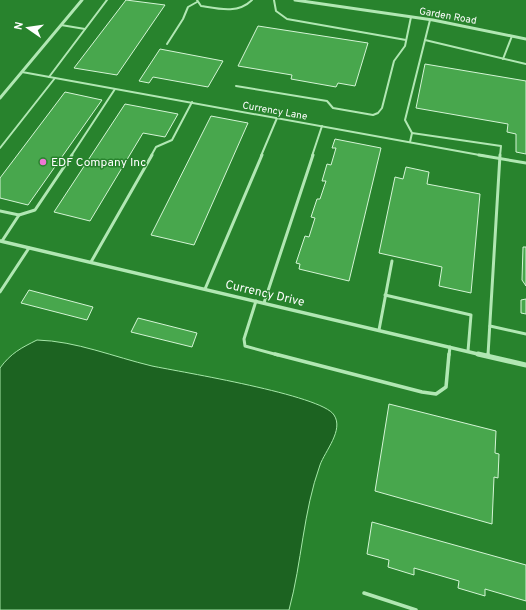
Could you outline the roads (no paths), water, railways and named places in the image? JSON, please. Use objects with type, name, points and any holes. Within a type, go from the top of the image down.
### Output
[{"type":"street","points":[[0,98],[82,0]]},
{"type":"street","name":"Garden Road","points":[[295,0],[430,20],[526,39]]},
{"type":"street","name":"Currency Drive","points":[[1,241],[526,365]]},
{"type":"lane","points":[[49,76],[107,0]]},
{"type":"lane","points":[[167,44],[183,19],[188,7],[197,1],[201,6],[240,10],[247,6],[252,0]]},
{"type":"lane","points":[[274,0],[276,11],[287,19],[406,40]]},
{"type":"lane","points":[[236,86],[326,101],[333,108],[373,115],[378,113],[382,108],[394,61],[402,52],[411,17]]},
{"type":"lane","points":[[410,142],[412,132],[405,120],[430,20]]},
{"type":"lane","points":[[62,25],[85,28]]},
{"type":"lane","points":[[503,59],[512,36]]},
{"type":"lane","points":[[425,40],[526,64]]},
{"type":"lane","name":"Currency Lane","points":[[22,72],[526,163]]},
{"type":"lane","points":[[0,148],[55,78]]},
{"type":"lane","points":[[0,211],[19,215],[35,210],[114,89]]},
{"type":"lane","points":[[91,262],[156,147],[172,140],[192,102]]},
{"type":"lane","points":[[205,289],[277,118]]},
{"type":"lane","points":[[264,303],[322,126]]},
{"type":"lane","points":[[412,132],[501,146],[488,356]]},
{"type":"lane","points":[[1,241],[19,215]]},
{"type":"lane","points":[[0,292],[29,248]]},
{"type":"lane","points":[[379,330],[392,261]]},
{"type":"lane","points":[[385,295],[471,315],[468,351]]},
{"type":"lane","points":[[256,301],[244,339],[245,346],[422,392],[436,394],[446,387],[450,347]]},
{"type":"lane","points":[[490,326],[526,334]]},
{"type":"lane","points":[[364,594],[416,610]]},
{"type":"place","name":"EDF Company Inc","points":[[43,162]]}]
